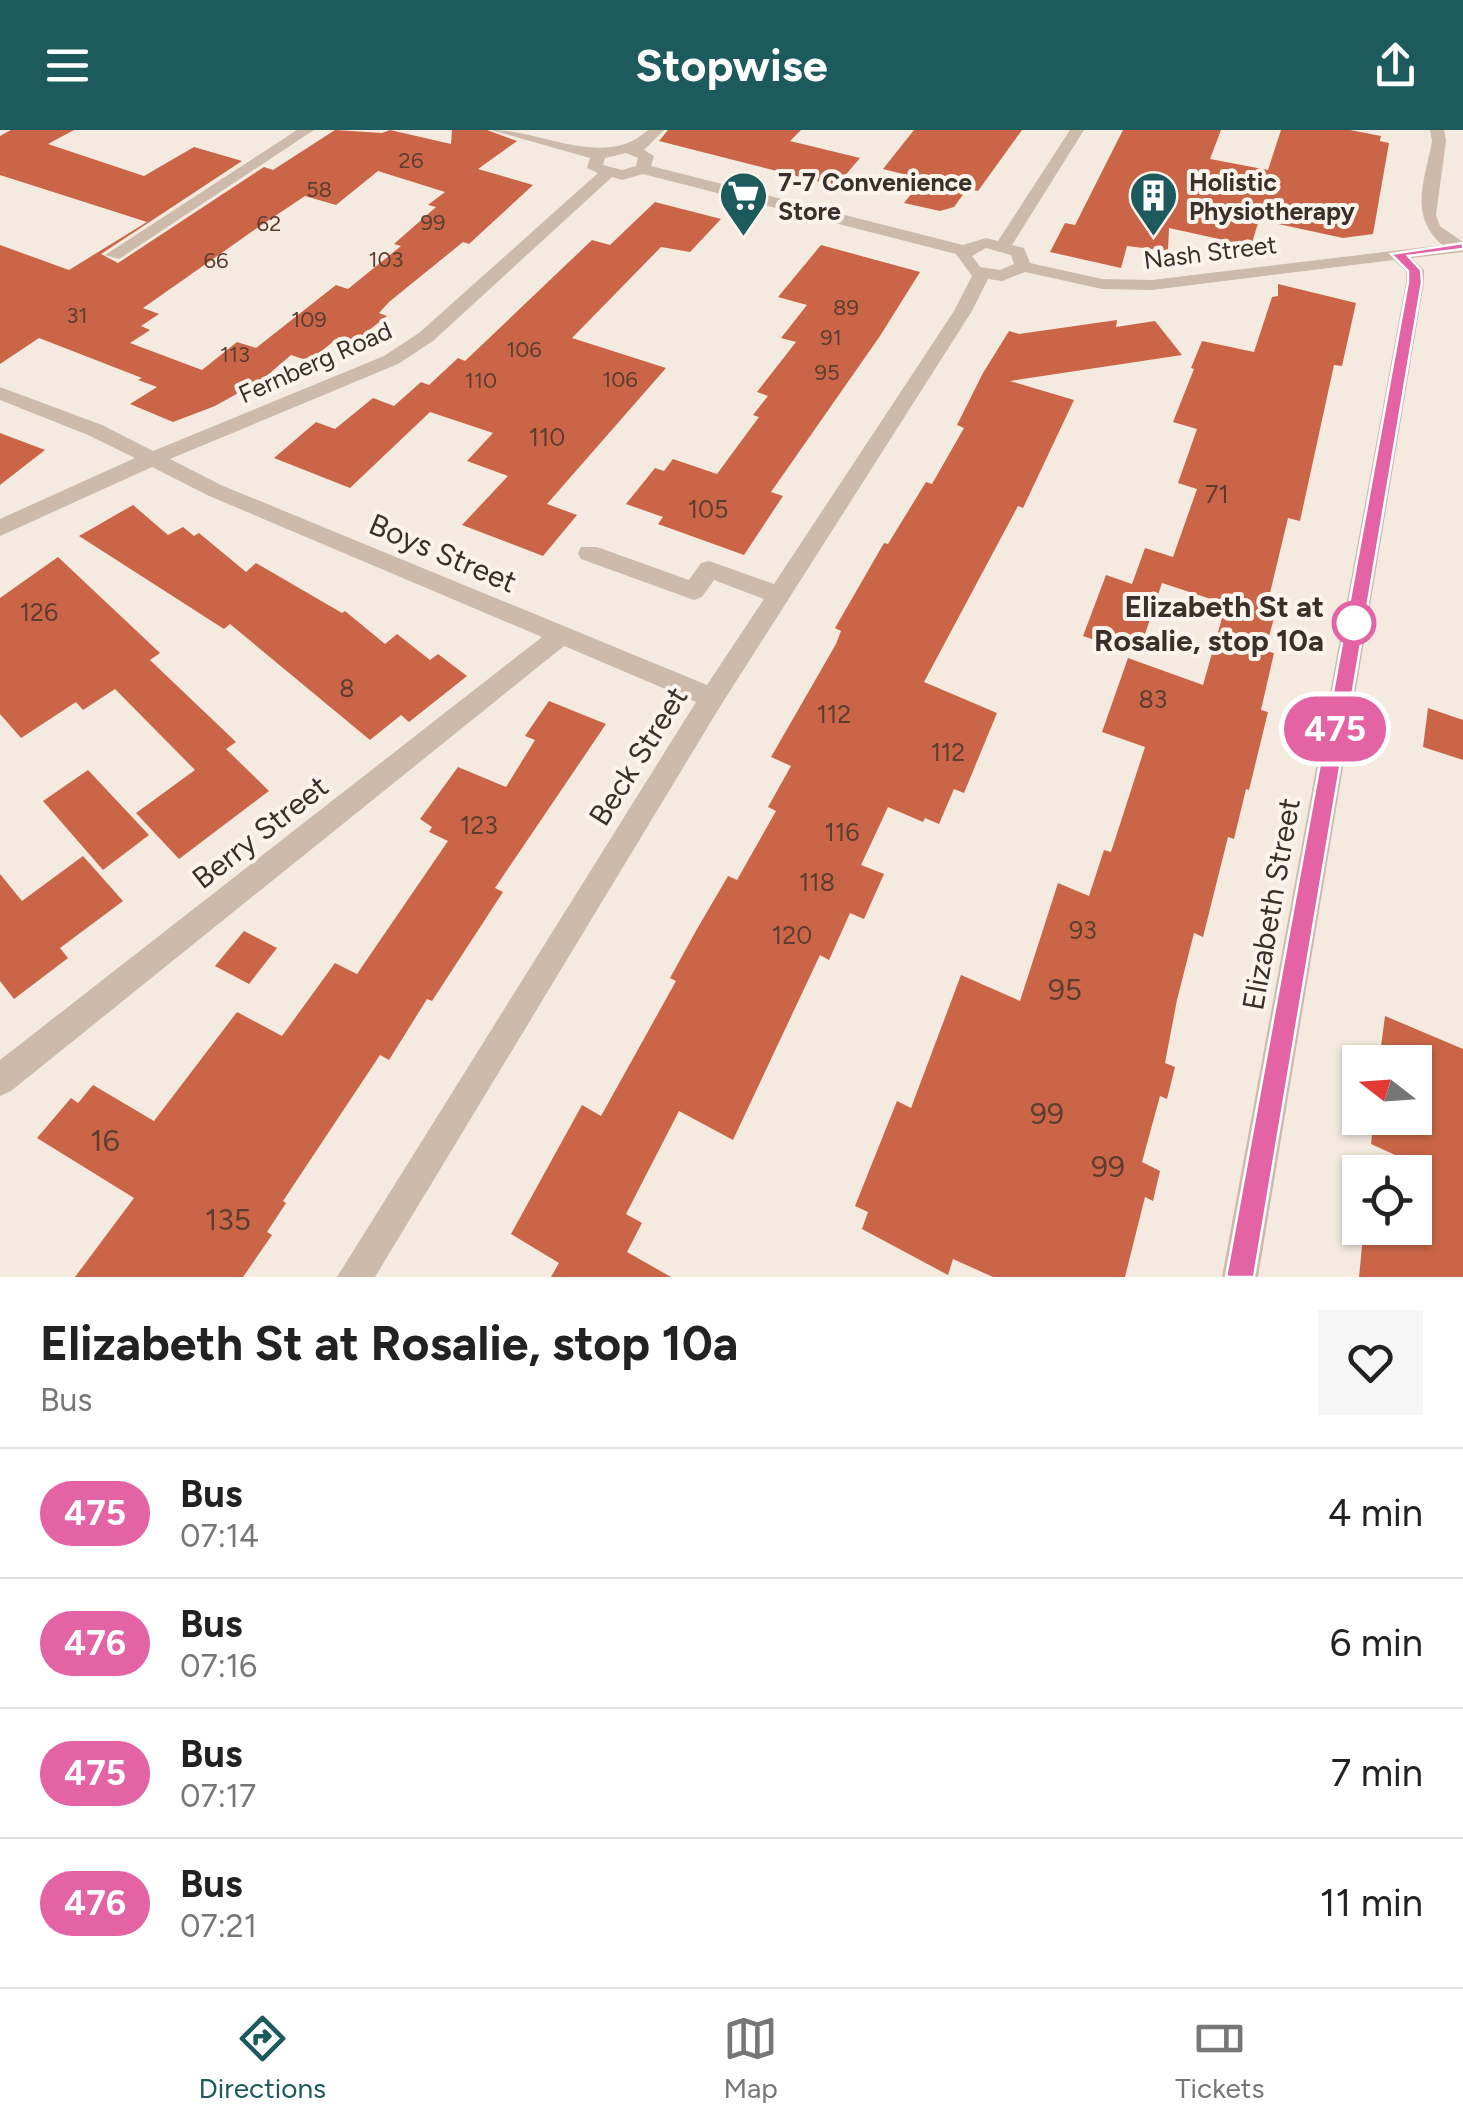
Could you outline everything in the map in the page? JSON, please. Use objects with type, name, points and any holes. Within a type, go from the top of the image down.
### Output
[{"type":"street","points":[[112,255],[308,130]]},
{"type":"street","points":[[498,130],[602,164],[622,176],[643,169],[966,251],[986,243],[1004,245],[1018,252],[1022,266],[1002,276],[982,274],[964,261],[966,251]]},
{"type":"street","points":[[634,150],[658,130]]},
{"type":"street","points":[[1004,245],[1077,130]]},
{"type":"street","points":[[1437,130],[1439,141],[1428,215],[1434,228],[1458,247]]},
{"type":"street","points":[[602,164],[611,150],[634,150],[648,160],[643,169]]},
{"type":"street","name":"Fernberg Road","points":[[0,528],[391,360],[426,338],[602,164]]},
{"type":"street","name":"Nash Street","points":[[1022,266],[1102,284],[1152,285],[1458,247]]},
{"type":"street","name":"Elizabeth Street","points":[[1240,1277],[1415,282],[1415,270],[1397,254]]},
{"type":"street","name":"Beck Street","points":[[355,1277],[712,698],[963,311],[982,274]]},
{"type":"street","name":"Boys Street","points":[[0,393],[95,430],[214,490],[712,698]]},
{"type":"street","points":[[589,552],[694,591],[709,570],[778,595]]},
{"type":"street","name":"Berry Street","points":[[0,1080],[561,635]]},
{"type":"building","points":[[11,130],[74,130],[48,144],[144,176],[194,147],[242,161],[101,254],[118,263],[264,167],[273,170],[335,130],[390,130],[451,144],[452,130],[487,130],[517,141],[478,169],[533,185],[469,244],[463,242],[389,302],[379,313],[387,316],[354,342],[339,337],[309,361],[291,355],[263,379],[215,406],[173,422],[130,404],[157,387],[39,338],[0,364],[0,245],[69,270],[147,222],[0,175],[0,136]],"holes":[[[378,171],[445,192],[428,205],[436,207],[394,244],[401,246],[348,289],[336,285],[256,348],[237,342],[202,370],[130,343],[150,330],[141,326],[159,314],[143,308],[305,196],[336,205]]]},
{"type":"building","points":[[668,130],[801,130],[790,141],[860,158],[836,186],[659,141]]},
{"type":"building","points":[[914,130],[1022,130],[978,191],[967,189],[954,207],[940,211],[904,203],[923,179],[883,169]]},
{"type":"building","points":[[1123,130],[1221,130],[1210,159],[1268,170],[1281,130],[1350,130],[1381,136],[1380,141],[1389,143],[1373,234],[1343,238],[1259,220],[1251,246],[1169,228],[1168,251],[1127,246],[1121,268],[1050,252],[1065,223],[1075,225]]},
{"type":"building","points":[[655,202],[721,219],[690,252],[661,247],[572,338],[666,368],[547,504],[577,515],[543,556],[462,525],[508,476],[467,461],[493,433],[430,412],[350,488],[274,458],[316,422],[335,429],[373,398],[394,406],[421,382],[429,385],[458,358],[465,361],[592,240],[610,245]]},
{"type":"building","points":[[821,245],[920,272],[771,492],[783,496],[744,555],[658,524],[663,517],[626,504],[655,468],[664,471],[673,459],[717,474],[759,417],[753,415],[768,396],[757,392],[796,342],[781,338],[807,305],[778,297]]},
{"type":"building","points":[[1278,284],[1356,303],[1342,366],[1334,365],[1300,521],[1288,518],[1270,593],[1280,596],[1265,651],[1274,653],[1261,710],[1268,712],[1249,790],[1246,789],[1234,839],[1228,837],[1203,937],[1194,933],[1177,1000],[1165,1063],[1175,1067],[1167,1099],[1160,1096],[1142,1162],[1160,1171],[1153,1201],[1145,1197],[1125,1277],[993,1277],[953,1259],[948,1275],[862,1229],[868,1212],[855,1206],[897,1101],[911,1108],[961,975],[1020,1001],[1058,883],[1089,896],[1104,850],[1111,852],[1145,747],[1102,732],[1128,658],[1203,685],[1226,604],[1162,583],[1138,655],[1083,636],[1106,575],[1132,584],[1145,548],[1173,557],[1197,489],[1178,483],[1197,429],[1173,422],[1194,369],[1191,368],[1202,341],[1254,352],[1272,297],[1278,296]]},
{"type":"building","points":[[1117,320],[1116,327],[1155,321],[1182,355],[1010,381],[1074,400],[1023,508],[1018,506],[924,682],[997,713],[964,793],[954,789],[939,824],[925,818],[923,822],[888,807],[861,865],[884,874],[864,919],[850,913],[829,960],[820,955],[733,1140],[679,1111],[626,1214],[642,1223],[627,1252],[671,1277],[551,1277],[559,1263],[511,1234],[582,1105],[601,1116],[676,981],[670,978],[697,929],[728,876],[737,880],[776,811],[768,807],[791,766],[771,757],[836,644],[841,631],[835,628],[884,543],[888,544],[926,482],[932,484],[964,428],[957,425],[983,373],[1009,331],[1019,334]]},
{"type":"building","points":[[0,433],[45,450],[0,485]]},
{"type":"building","points":[[133,505],[168,535],[183,527],[194,536],[199,533],[246,572],[256,563],[342,613],[345,611],[385,644],[397,634],[430,660],[438,654],[467,676],[409,722],[401,715],[370,740],[230,624],[224,629],[79,536]]},
{"type":"building","points":[[58,557],[160,653],[150,660],[236,742],[226,749],[269,791],[179,859],[136,813],[195,770],[115,689],[83,710],[76,702],[21,738],[0,714],[0,598]]},
{"type":"building","points":[[549,701],[606,724],[495,888],[503,892],[432,1001],[427,999],[389,1060],[380,1055],[283,1201],[286,1203],[267,1232],[272,1235],[243,1277],[75,1277],[134,1198],[37,1138],[71,1098],[78,1103],[93,1085],[154,1121],[237,1012],[282,1036],[335,963],[357,974],[448,841],[429,832],[432,827],[420,819],[458,767],[506,787],[535,740],[525,736]]},
{"type":"building","points":[[1428,708],[1463,720],[1463,760],[1423,747]]},
{"type":"building","points":[[88,770],[149,835],[103,870],[43,801]]},
{"type":"building","points":[[83,856],[123,901],[60,948],[68,958],[14,999],[0,981],[0,874],[22,901]]},
{"type":"building","points":[[244,931],[277,948],[249,984],[215,966]]},
{"type":"building","points":[[1385,1016],[1463,1049],[1463,1277],[1359,1277],[1362,1245],[1432,1245],[1432,1155],[1395,1155],[1371,1144],[1372,1135],[1432,1135],[1432,1045],[1381,1045]]},
{"type":"bus line","name":"475","points":[[1240,1277],[1415,282],[1415,270],[1397,254],[1463,247]]},
{"type":"place","name":"7-7 Convenience Store","points":[[743,238]]},
{"type":"place","name":"Holistic Physiotherapy","points":[[1154,238]]},
{"type":"place","name":"Elizabeth St at Rosalie, stop 10a","points":[[1354,623]]}]
